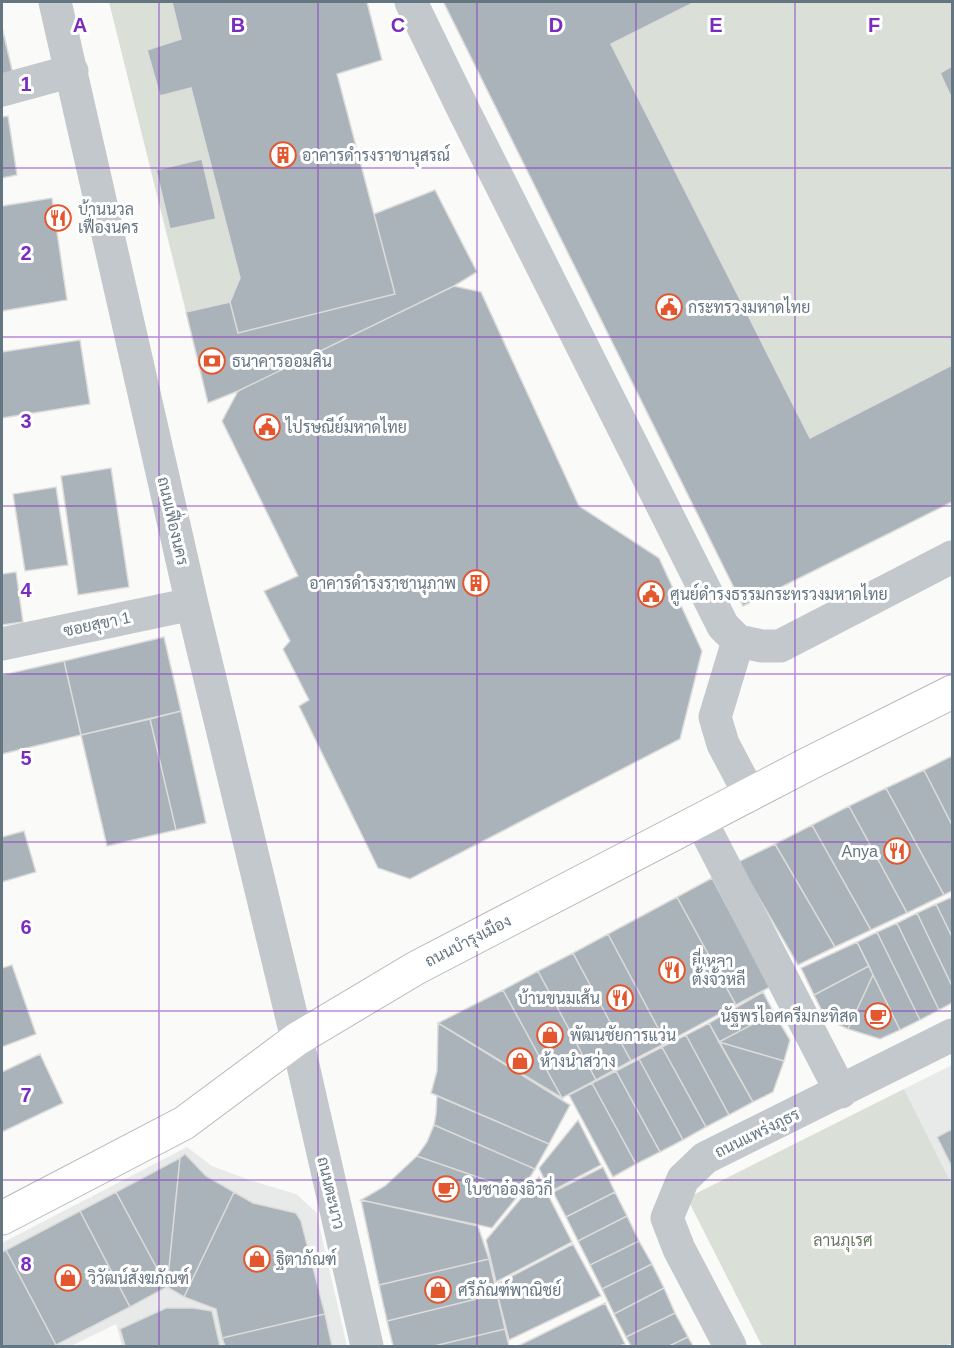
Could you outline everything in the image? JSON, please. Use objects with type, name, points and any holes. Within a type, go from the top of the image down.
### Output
[{"type":"main road","name":"ถนนบำรุงเมือง","points":[[2,1218],[184,1123],[297,1038],[416,968],[952,692]]},
{"type":"street","name":"ถนนเฟื่องนคร","points":[[56,2],[192,604],[297,1038]]},
{"type":"street","points":[[411,2],[723,626],[738,641],[762,646],[780,646],[952,557]]},
{"type":"street","points":[[2,90],[72,71]]},
{"type":"street","name":"ซอยสุขา 1","points":[[2,644],[192,604]]},
{"type":"street","points":[[738,641],[715,717],[723,744],[750,795]]},
{"type":"street","points":[[700,821],[841,1092]]},
{"type":"street","name":"ถนนแพร่งภูธร","points":[[730,1347],[679,1249],[667,1218],[682,1179],[705,1158],[952,1035]]},
{"type":"street","name":"ถนนตะนาว","points":[[297,1038],[367,1347]]},
{"type":"shaded area","points":[[952,1065],[952,1185],[904,1089]]},
{"type":"shaded area","points":[[187,1147],[212,1166],[296,1194],[316,1212],[347,1346],[122,1346],[116,1324],[71,1346],[2,1346],[2,1243]]},
{"type":"green space","points":[[109,2],[173,2],[240,278],[230,302],[186,312]]},
{"type":"green space","points":[[695,2],[952,2],[952,66],[940,73],[952,99],[952,365],[810,438],[611,44]]},
{"type":"green space","name":"ลานภุเรศ","points":[[904,1089],[952,1185],[952,1343],[945,1346],[762,1346],[687,1198]]},
{"type":"building","name":"อาคารดำรงราชานุสรณ์","points":[[172,2],[367,2],[382,60],[337,74],[395,294],[238,333],[230,302],[240,278],[191,88],[160,96],[147,50],[181,39]]},
{"type":"building","name":"กระทรวงมหาดไทย","points":[[695,2],[611,44],[810,438],[952,365],[952,502],[743,606],[444,3]]},
{"type":"building","points":[[2,27],[14,78],[2,81]]},
{"type":"building","points":[[952,66],[952,99],[940,73]]},
{"type":"building","points":[[8,116],[17,175],[2,178],[2,117]]},
{"type":"building","points":[[202,159],[216,219],[170,229],[156,170]]},
{"type":"building","points":[[435,190],[477,272],[454,286],[238,391],[208,403],[186,312],[230,302],[238,333],[395,294],[374,214]]},
{"type":"building","points":[[52,198],[67,300],[2,311],[2,206]]},
{"type":"building","name":"อาคารดำรงราชานุภาพ","points":[[454,286],[481,292],[579,506],[659,558],[702,651],[680,739],[410,879],[378,868],[299,706],[309,700],[283,649],[290,641],[264,591],[298,576],[222,421],[238,391]]},
{"type":"building","points":[[80,340],[90,404],[2,418],[2,352]]},
{"type":"building","points":[[111,468],[129,587],[78,595],[61,476]]},
{"type":"building","points":[[56,487],[68,565],[25,571],[13,494]]},
{"type":"building","points":[[16,572],[23,622],[2,625],[2,574]]},
{"type":"building","points":[[164,637],[181,711],[81,735],[64,661]]},
{"type":"building","points":[[64,661],[81,735],[2,754],[2,675]]},
{"type":"building","points":[[181,711],[206,823],[176,830],[150,719]]},
{"type":"building","points":[[150,719],[176,830],[107,846],[81,735]]},
{"type":"building","points":[[952,756],[952,825],[924,770]]},
{"type":"building","points":[[924,770],[952,825],[952,891],[944,895],[886,788]]},
{"type":"building","name":"Anya","points":[[886,788],[944,895],[907,913],[849,806]]},
{"type":"building","points":[[849,806],[907,913],[871,930],[812,825]]},
{"type":"building","points":[[812,825],[871,930],[835,947],[775,844]]},
{"type":"building","points":[[24,831],[36,872],[2,882],[2,837]]},
{"type":"building","points":[[775,844],[835,947],[798,965],[738,862]]},
{"type":"building","points":[[712,878],[770,987],[736,1005],[677,897]]},
{"type":"building","name":"ยี่เหลา ตั้งจั้วหลี","points":[[677,897],[736,1005],[666,1043],[608,934]]},
{"type":"building","points":[[952,897],[952,937],[936,904]]},
{"type":"building","points":[[936,904],[952,937],[952,986],[917,913]]},
{"type":"building","points":[[917,913],[952,986],[952,1003],[939,1010],[897,923]]},
{"type":"building","points":[[897,923],[939,1010],[920,1020],[877,932]]},
{"type":"building","points":[[877,932],[920,1020],[900,1030],[857,942]]},
{"type":"building","name":"บ้านขนมเส้น","points":[[608,934],[666,1043],[631,1061],[573,953]]},
{"type":"building","points":[[857,942],[869,966],[814,995],[801,968]]},
{"type":"building","points":[[573,953],[631,1061],[596,1080],[538,971]]},
{"type":"building","points":[[12,965],[36,1034],[2,1047],[2,968]]},
{"type":"building","points":[[869,966],[873,975],[848,1029],[826,1019],[814,995]]},
{"type":"building","name":"พัฒนชัยการแว่น","points":[[538,971],[596,1080],[562,1098],[503,990]]},
{"type":"building","points":[[873,975],[900,1030],[880,1039],[848,1029]]},
{"type":"building","name":"ห้างนำสว่าง","points":[[503,990],[562,1098],[438,1023]]},
{"type":"building","points":[[763,992],[774,1013],[719,1042],[709,1023]]},
{"type":"building","points":[[774,1013],[790,1040],[784,1061],[719,1042]]},
{"type":"building","points":[[438,1023],[570,1105],[549,1144],[431,1093],[437,1071]]},
{"type":"building","points":[[709,1023],[753,1102],[729,1115],[686,1035]]},
{"type":"building","points":[[686,1035],[729,1115],[706,1127],[662,1047]]},
{"type":"building","points":[[719,1042],[784,1061],[773,1092],[753,1102]]},
{"type":"building","points":[[662,1047],[706,1127],[683,1140],[639,1059]]},
{"type":"building","points":[[40,1054],[63,1103],[2,1132],[2,1072]]},
{"type":"building","points":[[639,1059],[683,1140],[660,1152],[616,1071]]},
{"type":"building","points":[[616,1071],[660,1152],[636,1164],[592,1083]]},
{"type":"building","points":[[592,1083],[636,1164],[613,1177],[569,1095]]},
{"type":"building","points":[[437,1096],[549,1144],[535,1169],[434,1125]]},
{"type":"building","points":[[578,1120],[601,1165],[550,1192],[539,1168]]},
{"type":"building","points":[[434,1125],[535,1169],[521,1192],[417,1156],[427,1142]]},
{"type":"building","points":[[952,1129],[952,1167],[937,1137]]},
{"type":"building","points":[[185,1154],[206,1176],[234,1192],[184,1297],[167,1287],[180,1158]]},
{"type":"building","name":"ใบชาอ๋องอิวกี่","points":[[417,1156],[521,1192],[492,1228],[361,1200],[385,1186]]},
{"type":"building","points":[[180,1158],[167,1287],[116,1192]]},
{"type":"building","points":[[603,1167],[615,1192],[566,1217],[553,1192]]},
{"type":"building","points":[[539,1177],[572,1242],[496,1282],[486,1240]]},
{"type":"building","points":[[116,1192],[167,1287],[130,1307],[80,1211]]},
{"type":"building","name":"ฐิตาภัณฑ์","points":[[234,1192],[253,1203],[296,1213],[301,1221],[325,1314],[222,1338],[216,1309],[184,1297]]},
{"type":"building","points":[[615,1192],[627,1216],[578,1241],[566,1217]]},
{"type":"building","points":[[361,1200],[478,1226],[489,1259],[379,1285]]},
{"type":"building","name":"วิวัฒน์สังฆภัณฑ์","points":[[80,1211],[130,1307],[56,1345],[6,1250]]},
{"type":"building","points":[[627,1216],[639,1241],[590,1265],[578,1241]]},
{"type":"building","points":[[639,1241],[652,1264],[602,1289],[590,1265]]},
{"type":"building","points":[[573,1244],[601,1296],[509,1340],[495,1285]]},
{"type":"building","points":[[6,1250],[56,1345],[2,1346],[2,1252]]},
{"type":"building","name":"ศรีภัณฑ์พาณิชย์","points":[[489,1259],[497,1294],[387,1321],[379,1285]]},
{"type":"building","points":[[652,1264],[664,1288],[614,1314],[602,1289]]},
{"type":"building","points":[[664,1288],[675,1313],[626,1337],[614,1314]]},
{"type":"building","points":[[497,1294],[505,1329],[434,1346],[393,1346],[387,1321]]},
{"type":"building","points":[[605,1303],[625,1344],[620,1346],[518,1346]]},
{"type":"building","points":[[166,1308],[212,1311],[220,1346],[125,1346],[120,1329]]},
{"type":"building","points":[[675,1313],[688,1337],[669,1346],[631,1346],[626,1337]]},
{"type":"building","points":[[325,1314],[332,1346],[225,1346],[222,1338]]},
{"type":"building","points":[[505,1329],[509,1346],[434,1346]]},
{"type":"building","points":[[688,1337],[693,1346],[669,1346]]},
{"type":"place","name":"อาคารดำรงราชานุสรณ์","points":[[283,155]]},
{"type":"place","name":"บ้านนวล เฟื่องนคร","points":[[58,218]]},
{"type":"place","name":"กระทรวงมหาดไทย","points":[[669,307]]},
{"type":"place","name":"ธนาคารออมสิน","points":[[212,361]]},
{"type":"place","name":"ไปรษณีย์มหาดไทย","points":[[267,427]]},
{"type":"place","name":"อาคารดำรงราชานุภาพ","points":[[476,583]]},
{"type":"place","name":"ศูนย์ดำรงธรรมกระทรวงมหาดไทย","points":[[651,594]]},
{"type":"place","name":"Anya","points":[[897,851]]},
{"type":"place","name":"ยี่เหลา ตั้งจั้วหลี","points":[[672,970]]},
{"type":"place","name":"บ้านขนมเส้น","points":[[620,998]]},
{"type":"place","name":"นัฐพรไอศครีมกะทิสด","points":[[878,1016]]},
{"type":"place","name":"พัฒนชัยการแว่น","points":[[550,1035]]},
{"type":"place","name":"ห้างนำสว่าง","points":[[520,1061]]},
{"type":"place","name":"ใบชาอ๋องอิวกี่","points":[[446,1189]]},
{"type":"place","name":"ฐิตาภัณฑ์","points":[[257,1259]]},
{"type":"place","name":"วิวัฒน์สังฆภัณฑ์","points":[[68,1278]]},
{"type":"place","name":"ศรีภัณฑ์พาณิชย์","points":[[438,1290]]}]
